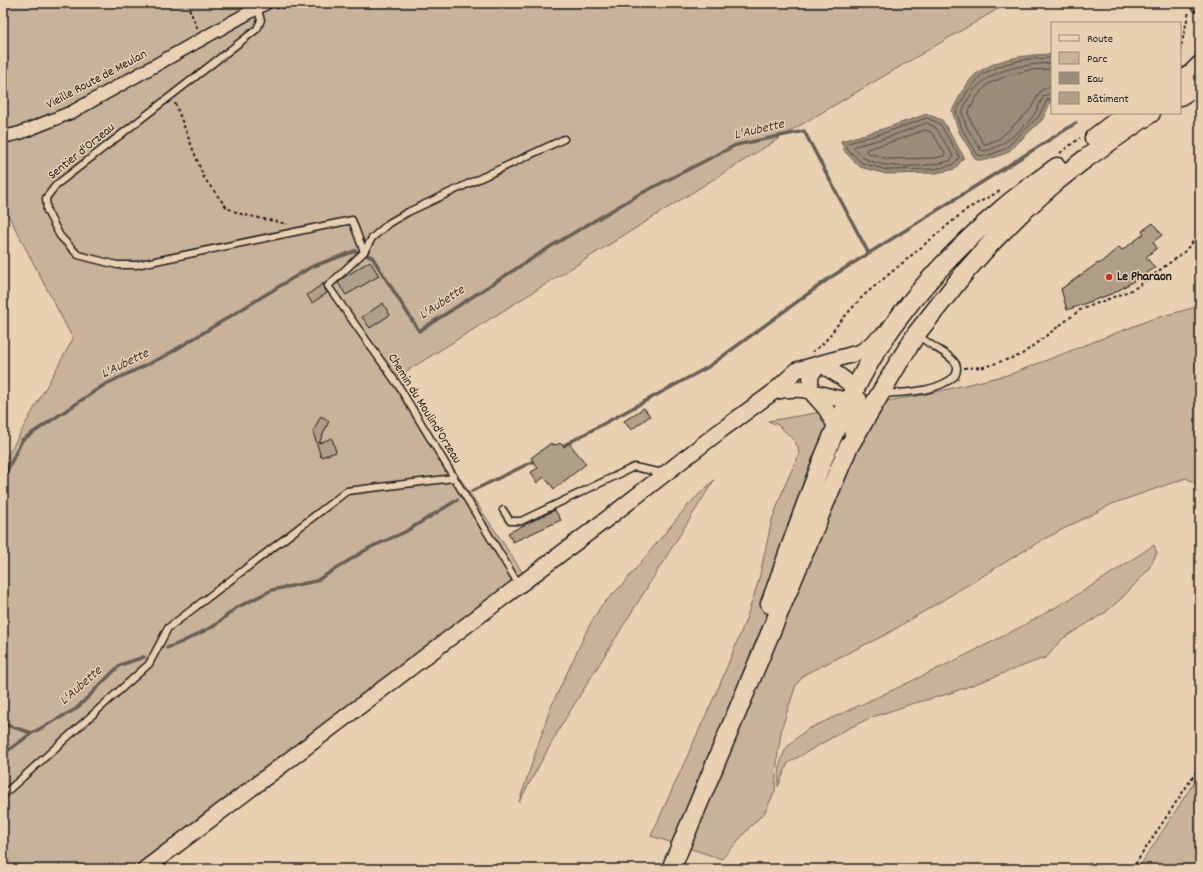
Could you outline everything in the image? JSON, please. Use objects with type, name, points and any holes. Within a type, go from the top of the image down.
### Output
[{"type":"main road","points":[[1181,80],[1191,74],[1200,65]]},
{"type":"main road","points":[[1181,95],[1200,84]]},
{"type":"main road","points":[[660,869],[757,639],[826,450],[836,427],[854,396],[878,348],[920,291],[968,240],[1002,209],[1120,124],[1148,114]]},
{"type":"main road","points":[[671,869],[848,448],[879,394],[917,333],[966,271],[1021,213],[1120,124]]},
{"type":"street","name":"Vieille Route de Meulan","points":[[3,137],[20,133],[72,112],[262,5]]},
{"type":"street","points":[[145,869],[667,474],[720,431],[772,393],[797,370],[815,358],[856,354],[864,350],[892,328]]},
{"type":"street","points":[[815,358],[811,375],[810,391],[826,410],[836,427]]},
{"type":"street","points":[[815,358],[848,381],[854,396],[859,410],[857,421],[847,442],[848,448]]},
{"type":"street","points":[[772,393],[791,389],[810,391],[830,398],[879,394]]},
{"type":"lane","name":"Sentier d'Orzeau","points":[[262,5],[257,29],[56,185],[46,198],[46,211],[60,236],[78,255],[117,265],[136,265],[352,220],[363,253]]},
{"type":"lane","points":[[363,253],[372,238],[389,223],[408,212],[564,139]]},
{"type":"lane","name":"Chemin du Moulind'Orzeau","points":[[363,253],[328,286],[398,385],[519,585]]},
{"type":"lane","points":[[879,394],[919,391],[942,384],[955,376],[957,368],[956,364],[949,356],[932,346],[917,333]]},
{"type":"lane","points":[[502,510],[510,521],[521,521],[634,467],[667,474]]},
{"type":"lane","points":[[3,796],[149,664],[168,628],[347,491],[454,478]]},
{"type":"path","points":[[187,3],[202,39]]},
{"type":"path","points":[[262,5],[284,8],[355,3]]},
{"type":"path","points":[[1181,46],[1187,16],[1196,5]]},
{"type":"path","points":[[172,95],[204,178],[227,208],[240,214],[309,229]]},
{"type":"path","points":[[1057,155],[1081,137]]},
{"type":"path","points":[[815,358],[838,324],[863,296],[967,209],[1006,187]]},
{"type":"path","points":[[957,368],[984,367],[1021,355],[1080,310],[1134,288],[1183,254],[1200,234]]},
{"type":"path","points":[[1132,869],[1200,766]]},
{"type":"green space","points":[[3,3],[1008,3],[794,129],[394,379],[527,579],[137,869],[3,869],[3,464],[73,339],[3,205]]},
{"type":"green space","points":[[1200,306],[1200,486],[1186,478],[1112,504],[1042,540],[885,635],[805,674],[796,685],[782,727],[778,752],[775,791],[765,812],[722,859],[651,836],[720,684],[745,622],[758,583],[772,520],[785,485],[799,455],[798,447],[793,439],[778,425],[768,421],[923,395],[1011,374],[1152,319]]},
{"type":"green space","points":[[714,480],[562,724],[519,802],[550,709],[589,626],[601,606],[624,583],[688,505]]},
{"type":"green space","points":[[1154,545],[1157,553],[1148,570],[1123,597],[1106,612],[1062,639],[1047,657],[948,694],[911,704],[870,718],[847,729],[788,763],[778,787],[781,759],[784,753],[792,742],[808,729],[915,680],[1020,627],[1096,583]]},
{"type":"green space","points":[[1200,773],[1200,869],[1138,869]]},
{"type":"water","points":[[1051,54],[1051,100],[1043,119],[1007,153],[987,160],[976,160],[959,132],[952,111],[960,95],[971,79],[988,66],[1006,60],[1033,55]]},
{"type":"water","points":[[927,114],[942,120],[964,157],[955,169],[936,173],[886,174],[860,167],[845,152],[841,141]]},
{"type":"building","name":"Le Pharaon","points":[[1153,223],[1162,235],[1153,242],[1157,248],[1146,257],[1155,268],[1114,293],[1067,310],[1061,289],[1098,263],[1099,264],[1119,247],[1122,250],[1144,234],[1142,231]]},
{"type":"building","points":[[370,261],[379,276],[346,295],[338,283],[343,278]]},
{"type":"building","points":[[324,283],[327,293],[312,303],[307,295]]},
{"type":"building","points":[[383,303],[390,315],[370,328],[362,317]]},
{"type":"building","points":[[644,408],[650,416],[631,430],[624,421]]},
{"type":"building","points":[[321,416],[329,421],[319,443],[332,438],[336,452],[321,457],[313,432]]},
{"type":"building","points":[[551,443],[552,445],[556,445],[560,443],[564,447],[569,443],[586,464],[554,489],[544,477],[537,483],[531,472],[538,468],[531,458]]},
{"type":"building","points":[[555,510],[561,520],[513,542],[508,533]]},
{"type":"waterway","name":"L'Aubette","points":[[559,448],[708,367],[831,277],[1076,123]]},
{"type":"waterway","name":"L'Aubette","points":[[3,479],[22,440],[104,385],[165,356],[311,267],[355,251],[372,257],[419,331],[553,245],[638,195],[736,145],[804,131],[869,254]]},
{"type":"waterway","name":"L'Aubette","points":[[472,491],[536,460]]},
{"type":"waterway","name":"L'Aubette","points":[[167,648],[214,626],[236,608],[272,590],[316,581],[369,548],[405,532],[457,500]]},
{"type":"waterway","name":"L'Aubette","points":[[3,754],[32,733],[76,709],[120,665],[144,657]]},
{"type":"waterway","name":"L'Aubette","points":[[3,724],[32,733]]},
{"type":"place","name":"Le Pharaon","points":[[1109,277]]}]
